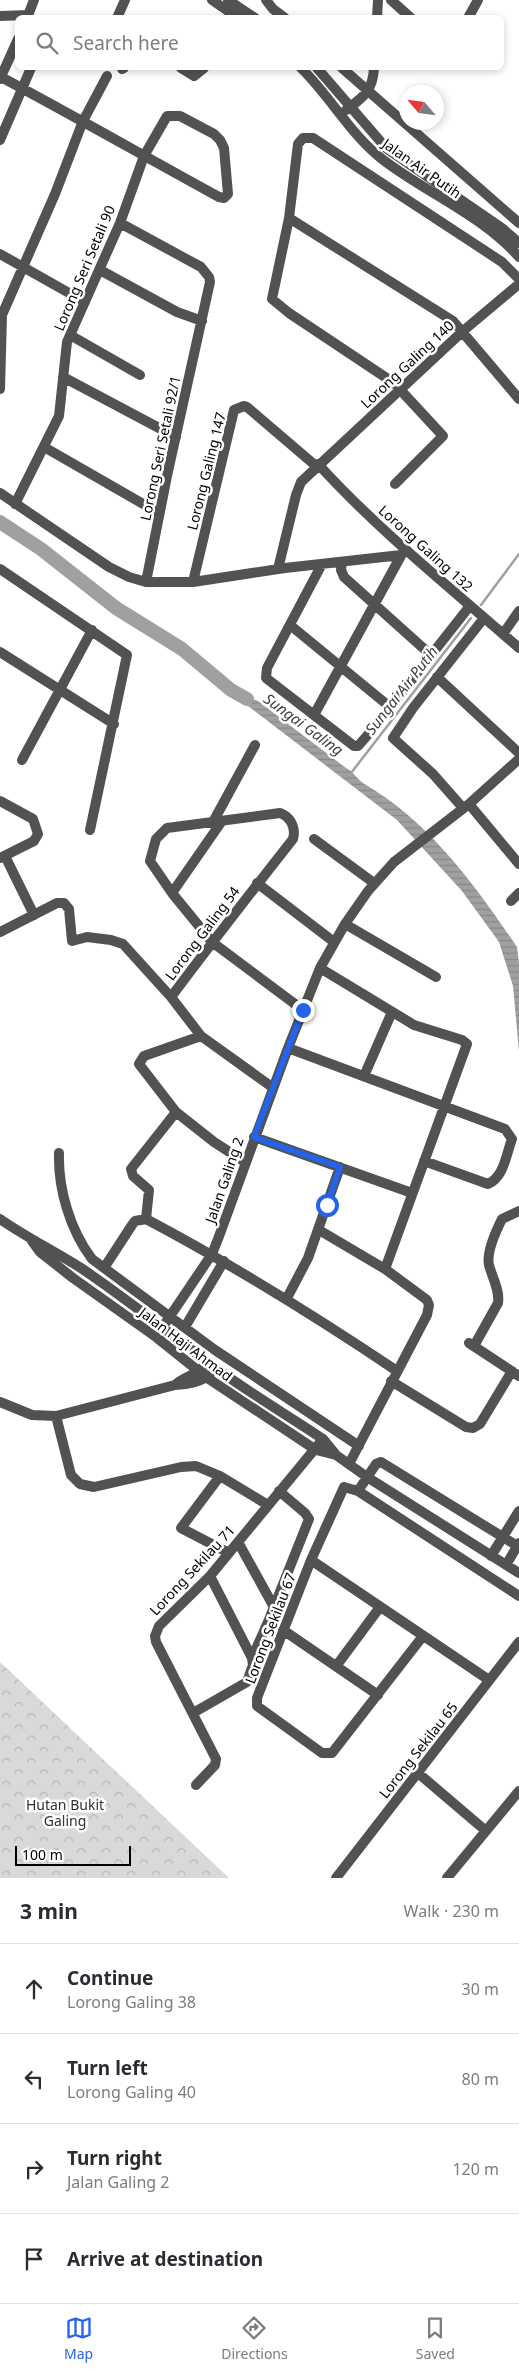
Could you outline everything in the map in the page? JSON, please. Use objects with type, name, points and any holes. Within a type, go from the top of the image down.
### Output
[{"type":"street","points":[[28,15],[34,0]]},
{"type":"street","points":[[118,15],[125,0]]},
{"type":"street","points":[[212,0],[235,15]]},
{"type":"street","points":[[228,0],[252,15]]},
{"type":"street","points":[[247,0],[252,15]]},
{"type":"street","points":[[266,0],[281,15]]},
{"type":"street","points":[[377,15],[378,0]]},
{"type":"street","points":[[470,15],[478,0]]},
{"type":"street","points":[[393,1],[408,15]]},
{"type":"street","points":[[0,16],[15,16]]},
{"type":"street","points":[[15,46],[0,78],[83,121],[144,156]]},
{"type":"street","points":[[0,140],[30,70]]},
{"type":"street","points":[[184,70],[194,76],[202,70]]},
{"type":"street","name":"Jalan Air Putih","points":[[303,70],[380,158],[517,249]]},
{"type":"street","name":"Jalan Air Putih","points":[[318,70],[396,157],[502,228],[517,249]]},
{"type":"street","points":[[344,70],[367,93],[519,223]]},
{"type":"street","points":[[363,122],[367,93],[374,79],[374,70]]},
{"type":"street","points":[[0,389],[2,315],[55,194],[83,121],[107,76]]},
{"type":"street","points":[[338,92],[354,96],[367,93]]},
{"type":"street","points":[[340,114],[367,93]]},
{"type":"street","name":"Lorong Seri Setali 90","points":[[15,504],[59,416],[66,347],[70,335],[120,223],[144,156],[167,116],[180,116],[214,134],[220,140],[224,148],[228,194],[224,198],[144,156]]},
{"type":"street","points":[[395,484],[443,436],[401,388],[272,299],[290,218],[298,144],[303,138],[313,138],[502,262],[519,279]]},
{"type":"street","points":[[407,198],[418,183]]},
{"type":"street","points":[[290,218],[433,307],[463,331],[519,399]]},
{"type":"street","name":"Lorong Seri Setali 92/1","points":[[120,223],[201,267],[209,277],[210,288],[159,513],[146,582]]},
{"type":"street","points":[[0,254],[85,302]]},
{"type":"street","points":[[100,270],[177,312],[202,321]]},
{"type":"street","name":"Lorong Galing 140","points":[[278,569],[298,487],[317,465],[463,331],[519,284]]},
{"type":"street","points":[[70,335],[140,375]]},
{"type":"street","points":[[62,377],[176,437]]},
{"type":"street","name":"Lorong Galing 147","points":[[193,582],[234,410],[244,406],[248,407],[317,465]]},
{"type":"street","points":[[44,447],[159,513]]},
{"type":"street","name":"Lorong Galing 132","points":[[317,465],[403,552],[519,648]]},
{"type":"street","points":[[0,493],[122,574],[146,582],[193,582],[403,552]]},
{"type":"street","points":[[314,715],[403,552]]},
{"type":"street","points":[[342,562],[341,570],[344,577],[432,656]]},
{"type":"street","points":[[322,564],[267,668],[266,678],[356,746],[432,656],[469,606]]},
{"type":"street","points":[[0,569],[127,655],[114,724],[90,830]]},
{"type":"street","points":[[503,634],[519,611]]},
{"type":"street","points":[[484,618],[437,676],[393,738],[466,806],[519,864]]},
{"type":"street","points":[[290,625],[390,707]]},
{"type":"street","points":[[22,760],[92,630]]},
{"type":"street","points":[[2,657],[114,724]]},
{"type":"street","points":[[437,676],[519,753]]},
{"type":"street","points":[[172,893],[217,822],[255,745]]},
{"type":"street","name":"Jalan Galing 2","points":[[156,1337],[212,1254],[272,1087],[303,1010],[320,968],[345,924],[374,883],[410,848],[466,806],[519,759]]},
{"type":"street","points":[[0,801],[33,819],[38,834],[34,841],[2,857],[34,915],[0,932]]},
{"type":"street","name":"Lorong Galing 54","points":[[34,915],[57,903],[64,903],[69,909],[72,941],[87,937],[118,942],[127,948],[171,997],[257,883],[293,839],[294,834],[292,824],[287,816],[280,814],[217,822]]},
{"type":"street","points":[[217,822],[167,828],[156,839],[150,861],[172,893],[212,942],[303,1010]]},
{"type":"street","points":[[314,838],[374,883]]},
{"type":"street","points":[[257,883],[334,942]]},
{"type":"street","points":[[510,901],[519,893]]},
{"type":"street","points":[[345,924],[436,977]]},
{"type":"street","points":[[320,968],[419,1027],[466,1042],[467,1046],[384,1269]]},
{"type":"street","points":[[171,997],[201,1036],[272,1087]]},
{"type":"street","points":[[364,1076],[392,1012]]},
{"type":"street","points":[[201,1036],[144,1056],[139,1061],[140,1067],[176,1112],[214,1142],[246,1162]]},
{"type":"street","points":[[288,1048],[505,1129],[512,1139],[500,1174],[494,1181],[488,1184],[424,1161]]},
{"type":"street","points":[[146,1219],[149,1190],[133,1176],[131,1169],[176,1112]]},
{"type":"street","points":[[254,1137],[412,1193]]},
{"type":"street","points":[[59,1153],[60,1183],[78,1238],[92,1259],[215,1350],[359,1446]]},
{"type":"street","points":[[287,1298],[304,1267],[319,1230],[340,1167]]},
{"type":"street","points":[[392,1381],[458,1422],[473,1428],[480,1424],[515,1373],[472,1344],[498,1304],[498,1296],[488,1259],[494,1239],[502,1219],[519,1211]]},
{"type":"street","name":"Jalan Haji Ahmad","points":[[0,1218],[30,1240],[40,1252],[73,1278],[156,1337],[203,1374],[316,1450],[336,1455]]},
{"type":"street","points":[[104,1268],[135,1221],[146,1219],[212,1254],[287,1298],[397,1371]]},
{"type":"street","points":[[319,1230],[384,1269],[427,1300],[429,1305],[427,1315],[349,1464]]},
{"type":"street","name":"Jalan Haji Ahmad","points":[[30,1240],[44,1245],[81,1268],[216,1368],[323,1439],[336,1455],[367,1477],[519,1573]]},
{"type":"street","points":[[185,1327],[224,1261]]},
{"type":"street","points":[[179,1382],[187,1361]]},
{"type":"street","points":[[203,1374],[207,1361]]},
{"type":"street","points":[[0,1402],[32,1414],[56,1416],[179,1382],[184,1385],[216,1368]]},
{"type":"street","points":[[56,1416],[71,1475],[75,1480],[87,1486],[94,1487],[188,1466],[204,1468],[268,1505]]},
{"type":"street","name":"Lorong Sekilau 71","points":[[196,1785],[214,1765],[216,1759],[155,1636],[158,1626],[210,1576],[279,1491],[316,1450],[323,1439]]},
{"type":"street","points":[[506,1565],[518,1545],[388,1464],[381,1462],[376,1464],[358,1491],[519,1596]]},
{"type":"street","points":[[220,1476],[181,1528],[229,1553]]},
{"type":"street","name":"Lorong Sekilau 67","points":[[358,1491],[348,1487],[341,1491],[283,1630],[257,1698],[257,1706],[322,1753],[329,1754],[335,1751],[424,1636]]},
{"type":"street","points":[[252,1658],[309,1519],[305,1513],[279,1491]]},
{"type":"street","points":[[491,1556],[519,1511]]},
{"type":"street","points":[[238,1542],[274,1608]]},
{"type":"street","points":[[311,1560],[490,1680]]},
{"type":"street","points":[[193,1713],[247,1682],[253,1665],[252,1658],[210,1576]]},
{"type":"street","points":[[337,1665],[380,1607]]},
{"type":"street","points":[[283,1630],[337,1665],[378,1695]]},
{"type":"street","name":"Lorong Sekilau 65","points":[[338,1877],[519,1642]]},
{"type":"street","points":[[418,1773],[486,1831]]},
{"type":"street","points":[[447,1878],[519,1791]]},
{"type":"green space","name":"Hutan Bukit Galing","points":[[0,1662],[229,1878],[0,1878]]},
{"type":"shaded area","points":[[231,690],[258,701],[351,771],[363,783],[409,816],[430,835],[467,878],[517,947],[519,963],[519,1051],[513,986],[499,942],[462,891],[397,820],[248,706]]},
{"type":"waterway","name":"Sungai Galing","points":[[0,522],[41,549],[116,608],[182,649],[231,690],[247,699]]},
{"type":"waterway","name":"Sungai Air Putih","points":[[481,605],[519,554]]},
{"type":"waterway","name":"Sungai Air Putih","points":[[351,773],[471,618]]},
{"type":"route","points":[[303,1010],[254,1137],[340,1167],[327,1205]]}]
